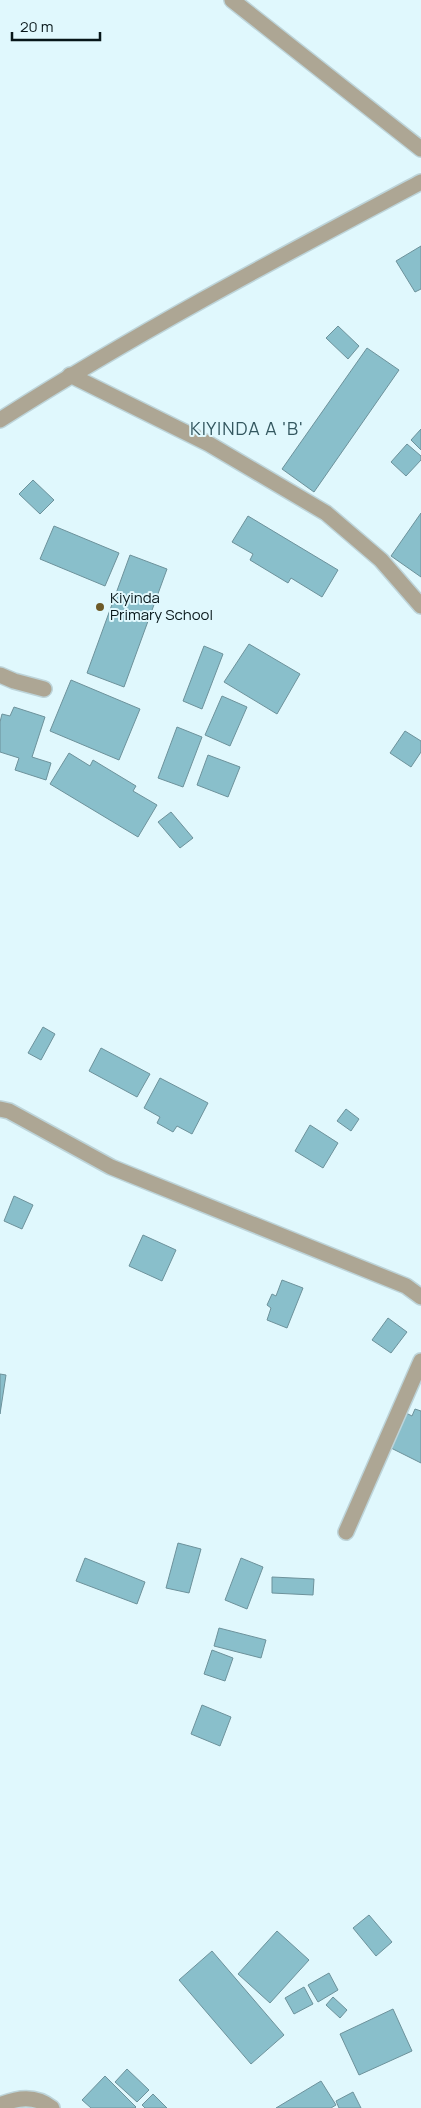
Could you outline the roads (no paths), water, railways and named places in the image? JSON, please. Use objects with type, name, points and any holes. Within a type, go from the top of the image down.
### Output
[{"type":"street","points":[[232,0],[421,149]]},
{"type":"street","points":[[0,420],[70,375],[228,284],[421,182]]},
{"type":"street","points":[[70,375],[209,444],[326,513],[381,560],[421,606]]},
{"type":"street","points":[[0,675],[44,690]]},
{"type":"street","points":[[0,1109],[9,1111],[110,1167],[406,1286],[421,1297]]},
{"type":"street","points":[[346,1532],[421,1361]]},
{"type":"street","points":[[0,2105],[16,2099],[28,2098],[43,2101],[52,2108]]},
{"type":"place","name":"Kiyinda Primary School","points":[[100,607]]},
{"type":"district","name":"KIYINDA A 'B'","points":[[247,429]]}]
